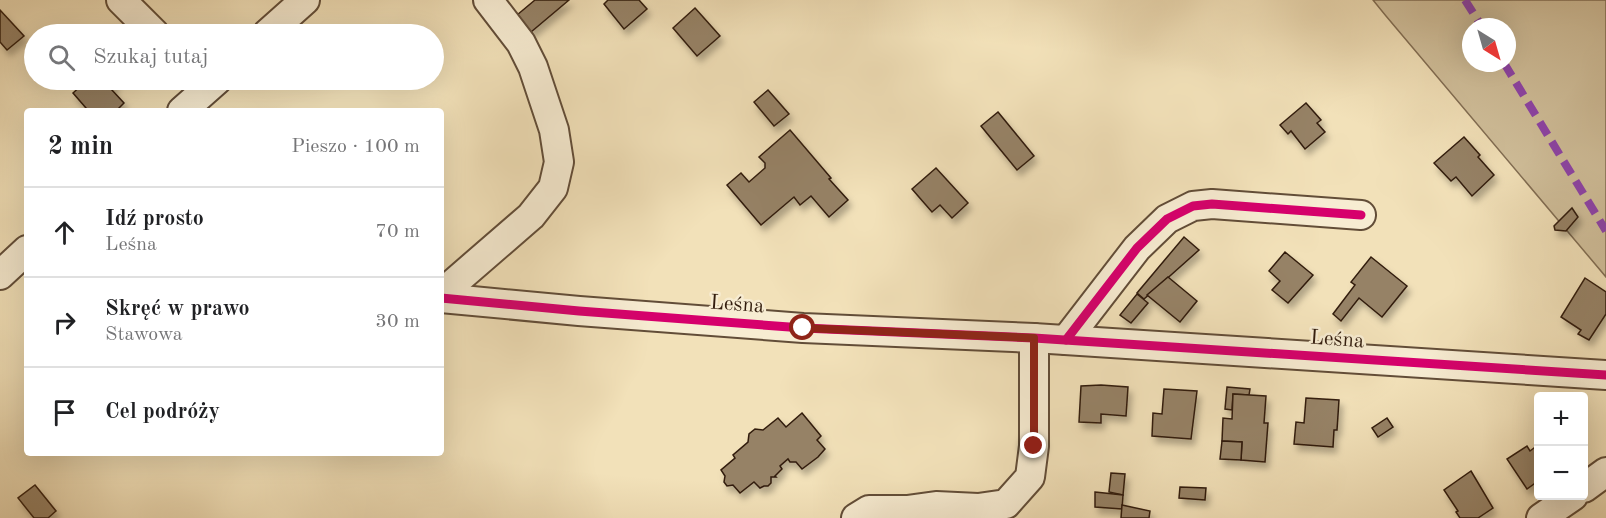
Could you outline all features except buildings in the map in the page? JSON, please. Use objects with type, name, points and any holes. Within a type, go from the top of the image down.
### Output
[{"type":"street","points":[[122,0],[145,24]]},
{"type":"street","points":[[278,24],[305,0]]},
{"type":"street","points":[[444,293],[531,216],[553,188],[559,162],[554,130],[533,68],[521,43],[488,0]]},
{"type":"street","points":[[185,108],[201,90]]},
{"type":"street","points":[[1066,340],[1137,248],[1167,219],[1193,206],[1212,204],[1361,215]]},
{"type":"street","points":[[0,275],[24,254]]},
{"type":"street","name":"Leśna","points":[[444,296],[579,311],[803,328],[1034,338],[1606,375]]},
{"type":"street","points":[[856,518],[869,510],[907,510],[936,506],[978,508],[1006,504],[1030,477],[1034,446],[1034,338]]},
{"type":"street","points":[[1588,485],[1606,472]]},
{"type":"street","points":[[1541,518],[1566,500]]},
{"type":"shaded area","points":[[1373,0],[1606,0],[1606,277]]},
{"type":"marked path","points":[[1465,0],[1476,18]]},
{"type":"marked path","points":[[1509,72],[1606,231]]},
{"type":"cycle path","points":[[1066,340],[1137,248],[1167,219],[1193,206],[1212,204],[1361,215]]},
{"type":"cycle path","points":[[444,298],[803,328],[1034,338],[1606,375]]},
{"type":"route","points":[[803,328],[1034,338],[1034,446]]}]
